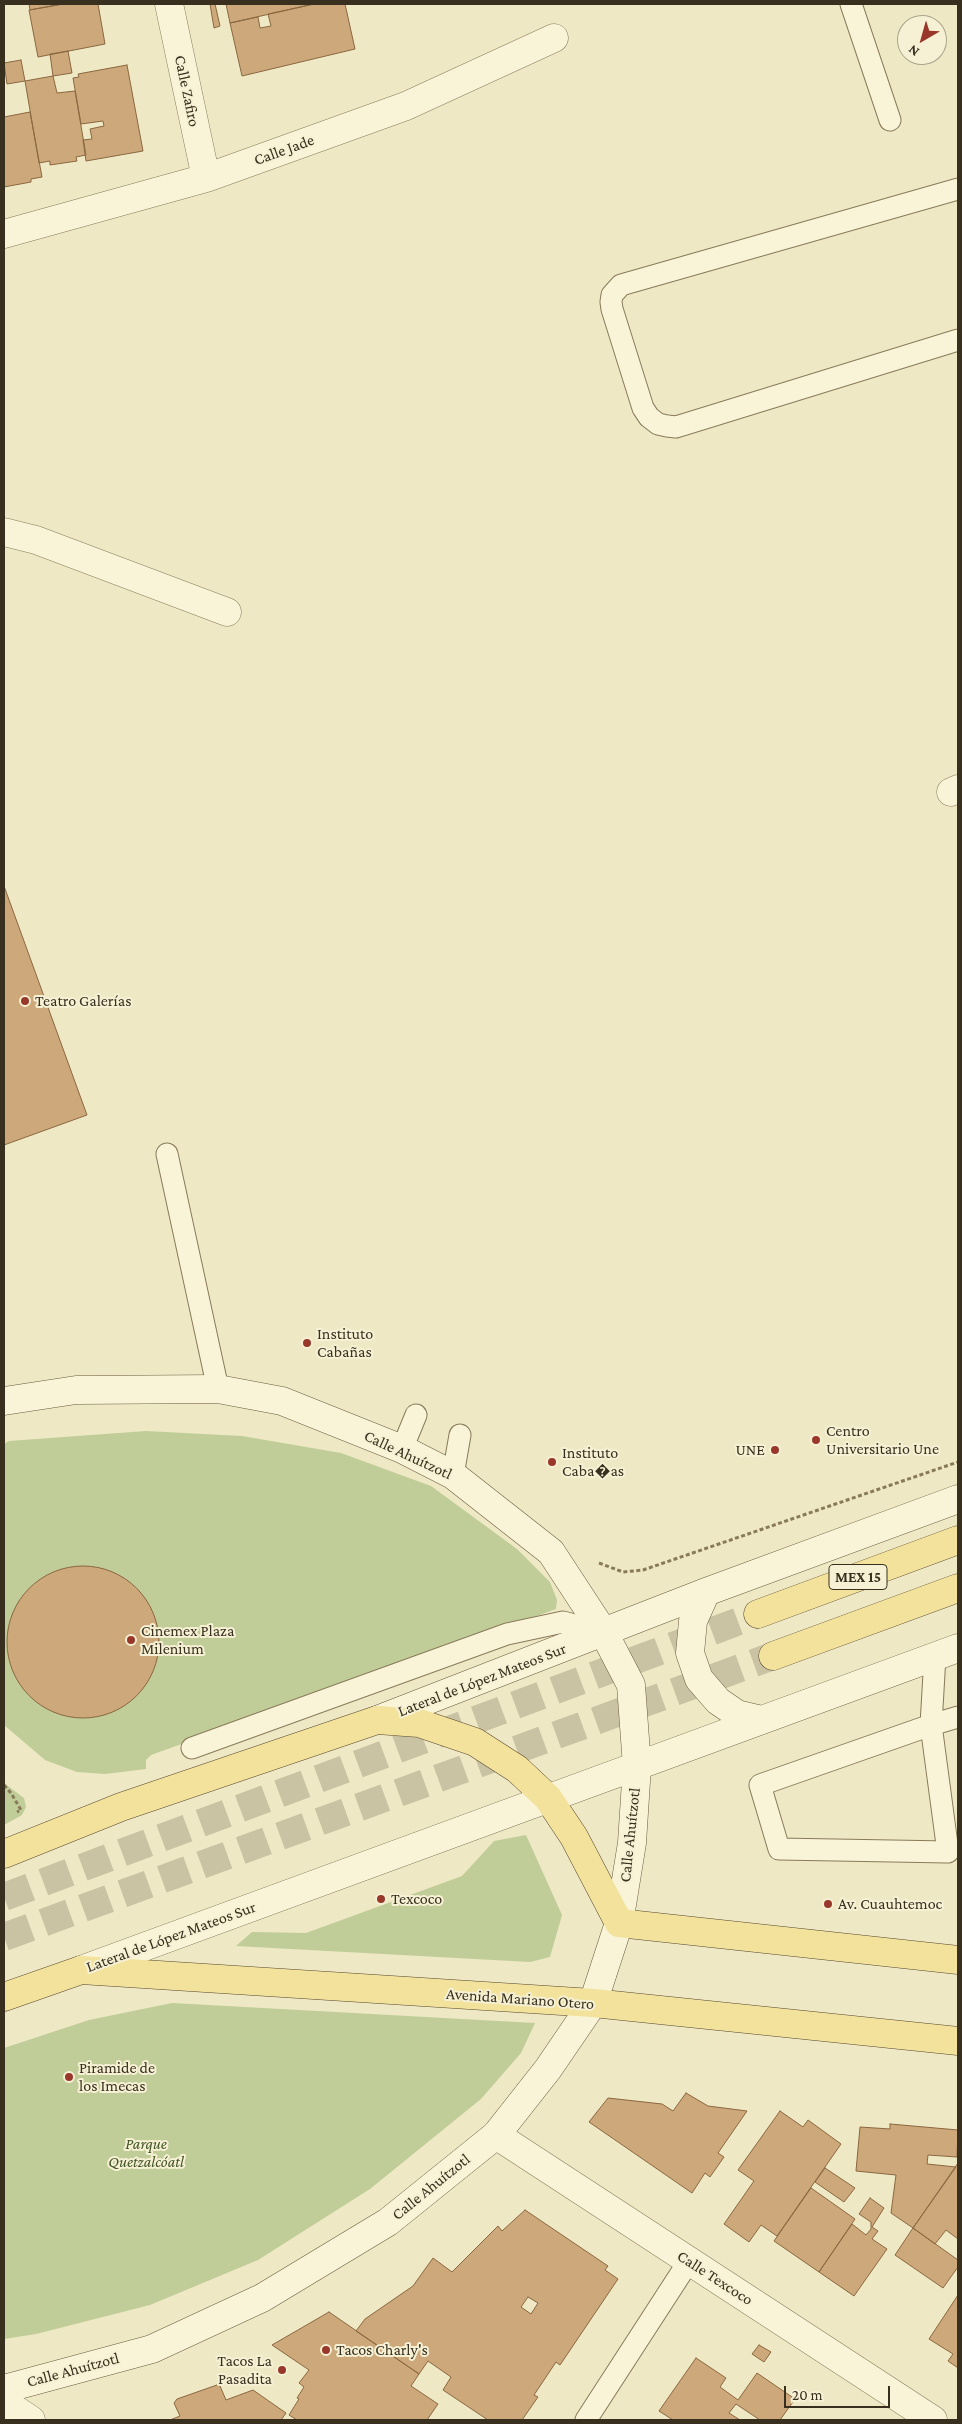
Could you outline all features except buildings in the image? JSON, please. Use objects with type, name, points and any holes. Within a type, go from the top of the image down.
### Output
[{"type":"main road","name":"Calle Zafiro","points":[[169,4],[206,178]]},
{"type":"main road","name":"Calle Jade","points":[[4,234],[206,178],[406,106],[554,38]]},
{"type":"main road","points":[[4,532],[36,540],[227,612]]},
{"type":"main road","name":"Calle Ahuítzotl","points":[[4,1401],[76,1390],[218,1389],[282,1401],[402,1449],[453,1475],[550,1552],[604,1633],[630,1685],[637,1766],[632,1843],[619,1924],[592,2003],[548,2069],[496,2135],[388,2222],[262,2298],[152,2349],[4,2389]]},
{"type":"main road","name":"Lateral de López Mateos Sur","points":[[4,1854],[121,1807],[377,1720],[706,1592],[958,1499]]},
{"type":"main road","name":"MEX 15","points":[[758,1614],[958,1540]]},
{"type":"main road","name":"MEX 15","points":[[773,1656],[958,1588]]},
{"type":"main road","points":[[706,1592],[693,1621],[690,1653],[699,1679],[718,1701],[731,1710],[738,1714],[762,1720]]},
{"type":"main road","name":"Lateral de López Mateos Sur","points":[[4,1997],[947,1652]]},
{"type":"main road","points":[[377,1720],[419,1723],[475,1742],[517,1769],[548,1798],[574,1837],[619,1924],[958,1960]]},
{"type":"main road","name":"Avenida Mariano Otero","points":[[80,1970],[592,2003],[958,2041]]},
{"type":"main road","name":"Calle Texcoco","points":[[496,2135],[933,2420]]},
{"type":"main road","points":[[4,2402],[31,2420]]},
{"type":"lane","points":[[851,4],[890,120]]},
{"type":"lane","points":[[958,189],[621,285],[612,295],[611,302],[643,408],[649,417],[667,426],[676,427],[958,340]]},
{"type":"lane","points":[[168,1154],[218,1389]]},
{"type":"lane","points":[[402,1449],[416,1415]]},
{"type":"lane","points":[[453,1475],[460,1435]]},
{"type":"lane","points":[[192,1748],[507,1634],[563,1622],[604,1633]]},
{"type":"lane","points":[[947,1652],[931,1725],[948,1852],[779,1849],[760,1785],[931,1725],[958,1717]]},
{"type":"lane","points":[[586,2420],[689,2261]]},
{"type":"path","points":[[595,1561],[622,1572],[643,1570],[958,1462]]},
{"type":"path","points":[[4,1785],[21,1810],[12,1814]]},
{"type":"green space","points":[[146,1431],[242,1436],[341,1453],[431,1486],[517,1549],[550,1582],[557,1600],[556,1609],[151,1755],[146,1760],[146,1769],[105,1774],[77,1772],[45,1760],[4,1725],[4,1444],[9,1441]]},
{"type":"green space","points":[[4,1783],[24,1798],[26,1807],[22,1815],[4,1825]]},
{"type":"green space","points":[[526,1835],[562,1915],[550,1957],[530,1962],[236,1946],[252,1932],[306,1933],[462,1876],[494,1841]]},
{"type":"green space","name":"Parque Quetzalcóatl","points":[[172,2003],[535,2023],[521,2053],[481,2099],[370,2189],[258,2260],[150,2305],[36,2334],[4,2339],[4,2048],[89,2020]]},
{"type":"tunnel","points":[[4,1897],[758,1614]]},
{"type":"tunnel","points":[[4,1937],[773,1656]]},
{"type":"place","name":"Teatro Galerías","points":[[25,1001]]},
{"type":"place","name":"Instituto Cabañas","points":[[307,1343]]},
{"type":"place","name":"Centro Universitario Une","points":[[816,1440]]},
{"type":"place","name":"UNE","points":[[775,1450]]},
{"type":"place","name":"Instituto Caba�as","points":[[552,1462]]},
{"type":"place","name":"Cinemex Plaza Milenium","points":[[131,1640]]},
{"type":"place","name":"Texcoco","points":[[381,1899]]},
{"type":"place","name":"Av. Cuauhtemoc","points":[[828,1904]]},
{"type":"place","name":"Piramide de los Imecas","points":[[69,2077]]},
{"type":"place","name":"Tacos Charly's","points":[[326,2350]]},
{"type":"place","name":"Tacos La Pasadita","points":[[282,2370]]}]
